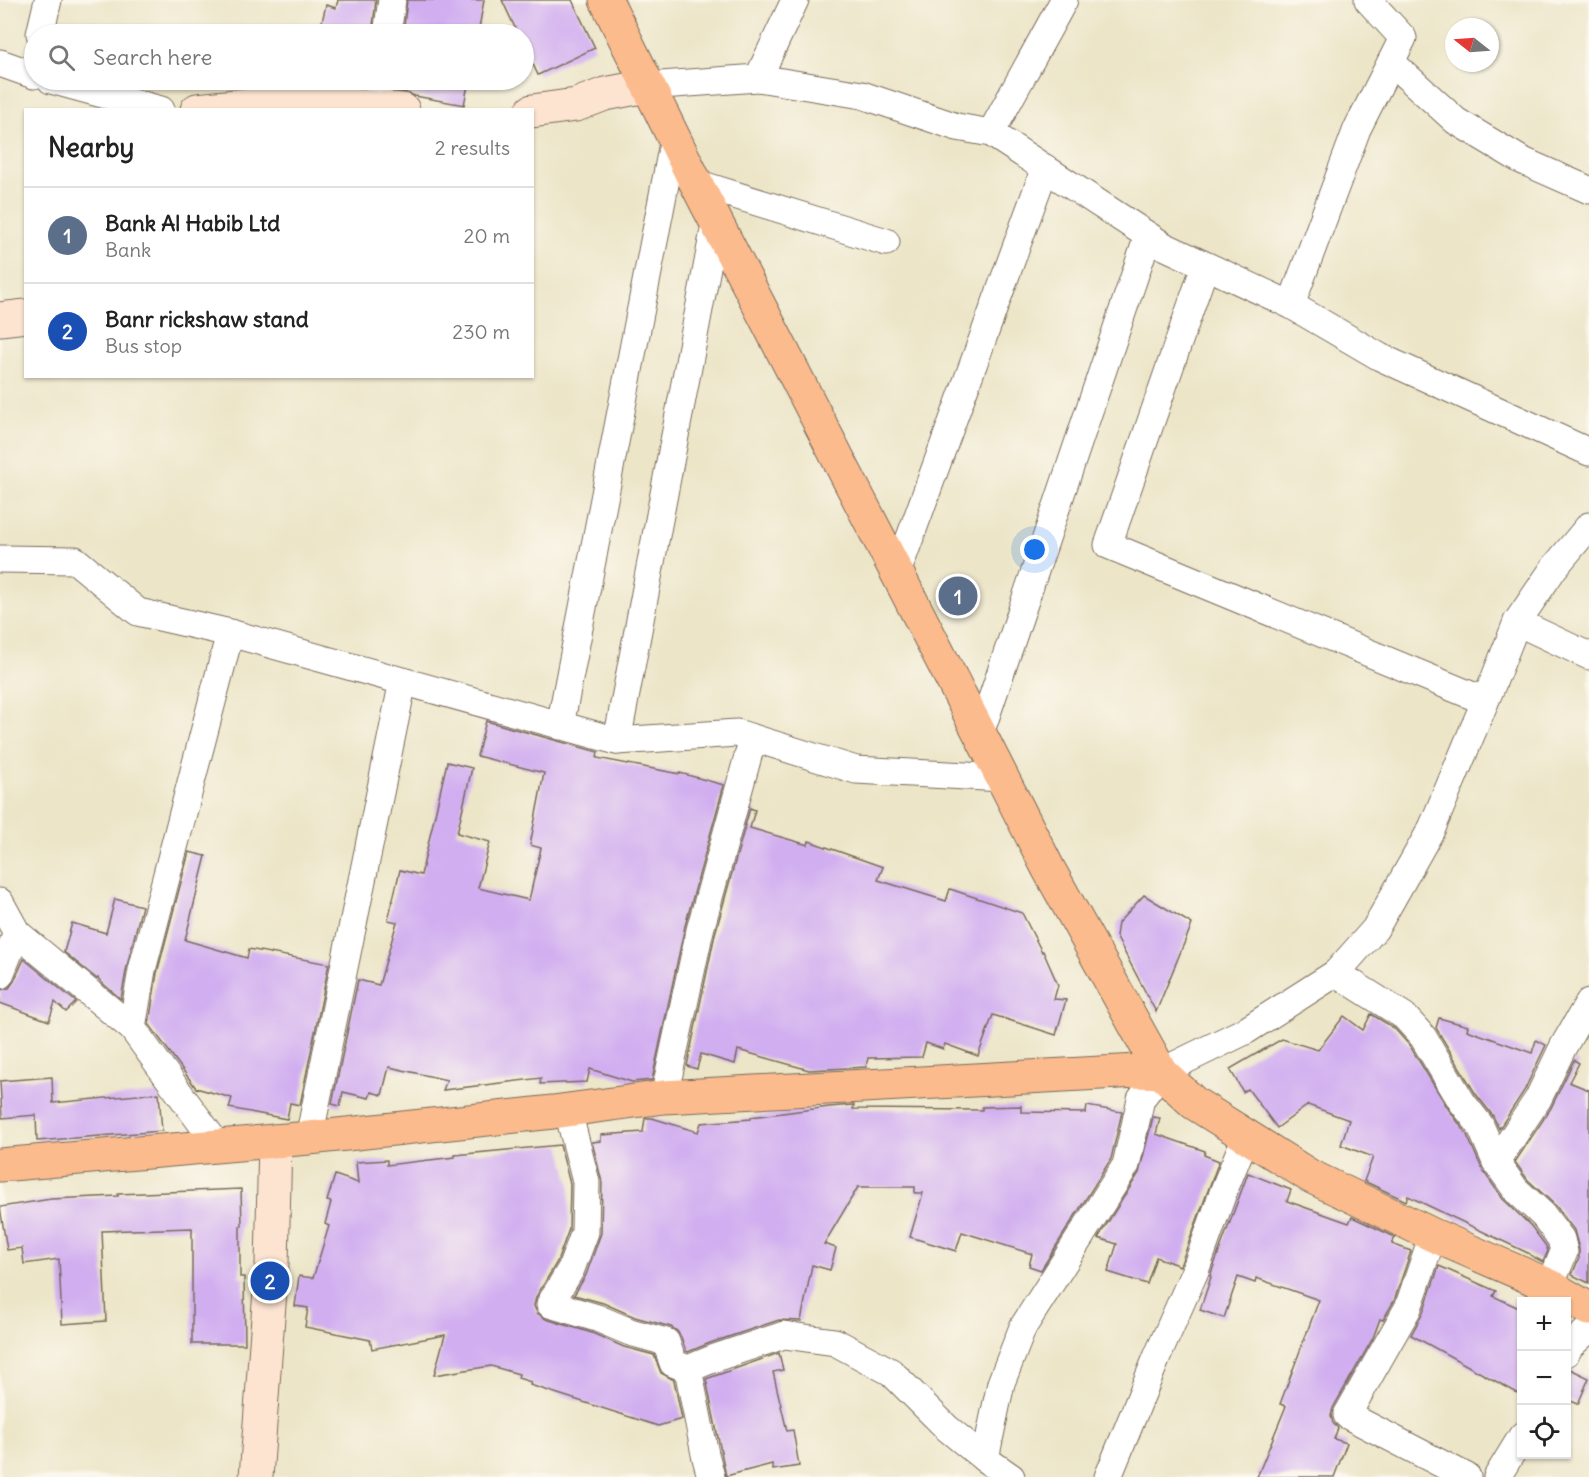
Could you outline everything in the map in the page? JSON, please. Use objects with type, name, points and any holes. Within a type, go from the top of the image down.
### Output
[{"type":"main road","points":[[606,0],[696,183],[1048,868],[1161,1072],[1194,1103],[1310,1176],[1550,1286],[1589,1309]]},
{"type":"main road","points":[[534,111],[576,105],[605,94],[647,86]]},
{"type":"main road","points":[[216,108],[302,99],[387,99]]},
{"type":"main road","points":[[0,319],[24,316]]},
{"type":"main road","points":[[0,1165],[309,1138],[568,1110],[664,1097],[1138,1071],[1161,1072]]},
{"type":"main road","points":[[256,1477],[272,1264],[275,1141]]},
{"type":"street","points":[[42,24],[48,0]]},
{"type":"street","points":[[388,24],[392,0]]},
{"type":"street","points":[[758,78],[795,0]]},
{"type":"street","points":[[991,133],[1064,0]]},
{"type":"street","points":[[1291,305],[1358,129],[1403,38],[1368,0]]},
{"type":"street","points":[[1391,62],[1456,121],[1521,160],[1589,190]]},
{"type":"street","points":[[0,63],[24,69]]},
{"type":"street","points":[[647,86],[758,78],[862,95],[957,127],[991,133],[1164,246],[1291,305],[1380,357],[1589,453]]},
{"type":"street","points":[[95,90],[154,108]]},
{"type":"street","points":[[560,726],[674,138]]},
{"type":"street","points":[[897,573],[1045,168]]},
{"type":"street","points":[[696,183],[886,242]]},
{"type":"street","points":[[617,741],[716,220]]},
{"type":"street","points":[[980,734],[1148,236]]},
{"type":"street","points":[[1205,266],[1108,545],[1485,701]]},
{"type":"street","points":[[986,1459],[1001,1383],[1023,1327],[1126,1165],[1141,1099],[1161,1072],[1247,1030],[1336,973],[1375,929],[1432,828],[1517,622],[1554,568],[1589,526]]},
{"type":"street","points":[[0,559],[75,560],[138,612],[230,633],[617,741],[737,733],[856,770],[1003,778]]},
{"type":"street","points":[[1517,622],[1589,656]]},
{"type":"street","points":[[132,1028],[142,970],[230,633]]},
{"type":"street","points":[[309,1138],[404,681]]},
{"type":"street","points":[[664,1097],[700,930],[753,738]]},
{"type":"street","points":[[0,902],[17,933],[132,1028],[218,1146]]},
{"type":"street","points":[[0,975],[17,933]]},
{"type":"street","points":[[1336,973],[1404,1016],[1423,1037],[1462,1102],[1480,1125],[1496,1162],[1516,1191],[1544,1215],[1562,1239],[1564,1252],[1550,1286]]},
{"type":"street","points":[[1496,1162],[1538,1099],[1563,1047],[1589,1002]]},
{"type":"street","points":[[568,1110],[586,1182],[585,1232],[571,1269],[550,1304],[666,1342],[674,1363],[688,1369],[784,1335],[835,1342],[891,1372],[947,1428],[1011,1477]]},
{"type":"street","points":[[1108,1477],[1195,1271],[1246,1136]]},
{"type":"street","points":[[1433,1234],[1408,1308],[1347,1415],[1467,1477]]},
{"type":"street","points":[[1567,1351],[1589,1329]]},
{"type":"street","points":[[688,1369],[711,1477]]},
{"type":"street","points":[[1497,1477],[1517,1443]]},
{"type":"building","points":[[338,0],[376,0],[373,24],[321,24],[326,5],[336,8]]},
{"type":"building","points":[[407,0],[484,0],[480,24],[404,24]]},
{"type":"building","points":[[502,0],[572,0],[595,48],[538,75],[534,66],[534,24],[513,24]]},
{"type":"building","points":[[400,90],[467,90],[464,105]]},
{"type":"building","points":[[486,721],[598,752],[597,758],[680,773],[724,785],[685,926],[652,1080],[632,1082],[590,1069],[587,1082],[540,1084],[541,1078],[443,1090],[447,1080],[389,1067],[382,1095],[371,1092],[369,1098],[343,1092],[340,1106],[332,1104],[358,980],[379,985],[397,922],[388,920],[400,870],[421,875],[447,762],[472,768],[457,833],[490,842],[478,888],[529,900],[541,848],[530,845],[544,773],[477,756]]},
{"type":"building","points":[[750,808],[755,810],[750,828],[808,845],[809,841],[883,867],[878,880],[946,901],[950,889],[1022,913],[1058,985],[1054,999],[1066,1000],[1056,1035],[993,1015],[978,1056],[945,1044],[943,1049],[926,1043],[922,1057],[868,1058],[866,1067],[809,1070],[738,1050],[735,1064],[701,1054],[697,1069],[687,1066],[715,934]]},
{"type":"building","points":[[189,852],[206,856],[185,940],[247,958],[249,949],[329,964],[300,1105],[290,1103],[287,1119],[229,1108],[232,1098],[196,1088],[149,1024],[157,973]]},
{"type":"building","points":[[1144,895],[1192,924],[1156,1012],[1116,936],[1118,923]]},
{"type":"building","points":[[115,899],[142,906],[121,999],[64,952],[72,923],[106,933]]},
{"type":"building","points":[[24,959],[76,1002],[66,1012],[55,1002],[49,1021],[0,1003],[0,990],[9,988]]},
{"type":"building","points":[[1371,1014],[1394,1028],[1410,1046],[1449,1110],[1466,1133],[1483,1171],[1503,1199],[1531,1226],[1546,1246],[1548,1251],[1543,1262],[1408,1196],[1406,1201],[1364,1181],[1373,1157],[1341,1145],[1349,1120],[1308,1105],[1277,1128],[1248,1089],[1243,1092],[1230,1069],[1282,1039],[1318,1050],[1344,1016],[1363,1030]]},
{"type":"building","points":[[1439,1018],[1468,1026],[1467,1030],[1532,1053],[1536,1040],[1546,1045],[1524,1091],[1499,1129],[1436,1028]]},
{"type":"building","points":[[1574,1060],[1579,1063],[1569,1082],[1589,1090],[1589,1283],[1572,1275],[1579,1258],[1574,1230],[1556,1206],[1528,1180],[1515,1162],[1551,1108]]},
{"type":"building","points":[[52,1077],[53,1103],[159,1093],[162,1131],[37,1141],[36,1115],[2,1118],[0,1081]]},
{"type":"building","points":[[854,1105],[853,1109],[982,1110],[982,1107],[1021,1106],[1021,1112],[1086,1113],[1087,1106],[1122,1112],[1111,1159],[1041,1270],[1029,1266],[1032,1254],[962,1232],[956,1251],[910,1237],[923,1193],[915,1193],[915,1187],[858,1187],[824,1244],[836,1248],[830,1270],[812,1265],[801,1321],[779,1320],[688,1352],[677,1331],[671,1327],[574,1295],[586,1275],[601,1233],[602,1182],[592,1142],[601,1141],[601,1135],[643,1132],[645,1118],[698,1132],[701,1123],[751,1119],[751,1117]]},
{"type":"building","points":[[1153,1117],[1160,1118],[1156,1134],[1205,1151],[1204,1155],[1219,1161],[1180,1266],[1156,1257],[1147,1284],[1108,1272],[1117,1244],[1098,1238],[1139,1173]]},
{"type":"building","points":[[560,1145],[570,1184],[569,1229],[557,1262],[536,1297],[534,1306],[537,1313],[546,1319],[592,1333],[624,1347],[654,1355],[661,1373],[674,1380],[682,1419],[658,1426],[530,1385],[531,1382],[518,1378],[519,1374],[491,1366],[434,1375],[445,1335],[372,1349],[370,1340],[305,1327],[308,1308],[295,1306],[299,1276],[313,1278],[329,1226],[325,1224],[331,1202],[327,1201],[335,1175],[358,1183],[356,1162],[387,1160],[387,1165],[455,1157],[455,1155]]},
{"type":"building","points":[[1248,1173],[1291,1190],[1287,1201],[1349,1223],[1352,1217],[1395,1237],[1392,1244],[1411,1251],[1394,1301],[1383,1320],[1380,1319],[1373,1338],[1333,1408],[1331,1416],[1338,1428],[1334,1439],[1347,1443],[1334,1477],[1257,1477],[1286,1406],[1280,1404],[1319,1300],[1256,1278],[1255,1283],[1238,1277],[1224,1318],[1200,1310],[1210,1276]]},
{"type":"building","points":[[241,1189],[240,1277],[244,1277],[245,1344],[192,1344],[192,1228],[102,1231],[106,1321],[62,1324],[59,1259],[24,1264],[22,1248],[7,1250],[0,1207],[51,1199]]},
{"type":"building","points":[[1439,1266],[1496,1291],[1493,1296],[1517,1307],[1517,1393],[1411,1335],[1423,1313]]},
{"type":"building","points":[[779,1353],[783,1370],[773,1372],[787,1431],[793,1430],[799,1466],[773,1470],[772,1464],[726,1476],[706,1379]]},
{"type":"building","points":[[1571,1369],[1589,1378],[1578,1404],[1571,1401]]},
{"type":"place","name":"Bank Al Habib Ltd","points":[[958,596]]},
{"type":"place","name":"Banr rickshaw stand","points":[[270,1281]]}]
